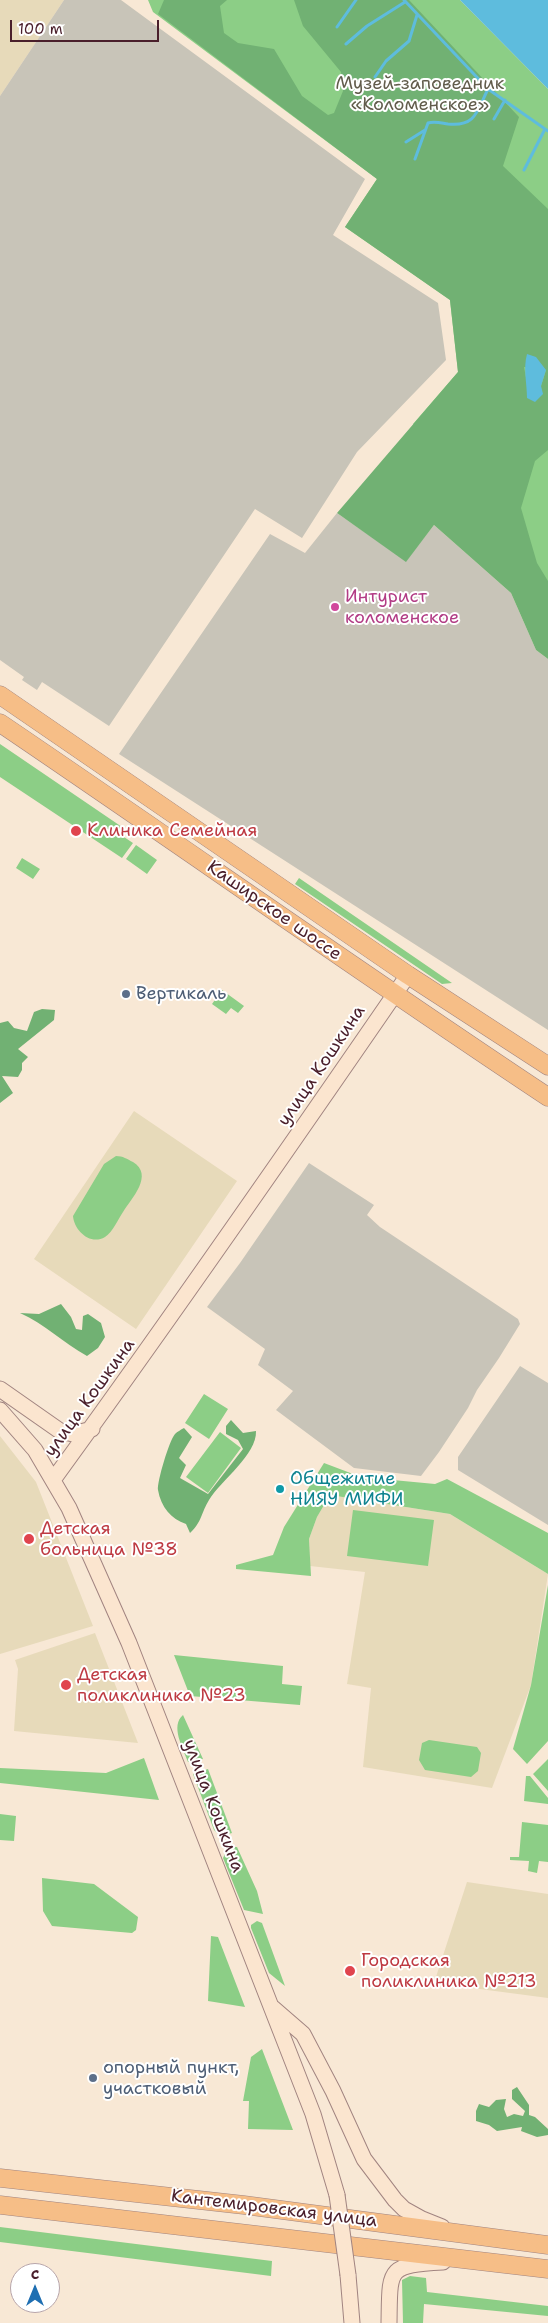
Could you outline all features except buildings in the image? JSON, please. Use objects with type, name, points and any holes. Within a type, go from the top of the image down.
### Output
[{"type":"main road","name":"Каширское шоссе","points":[[0,695],[408,975],[548,1066]]},
{"type":"main road","name":"Каширское шоссе","points":[[0,723],[191,852],[394,995],[548,1097]]},
{"type":"main road","name":"улица Кошкина","points":[[352,2323],[348,2275],[337,2195],[313,2114],[150,1694],[69,1508],[53,1480],[92,1429],[265,1184],[408,975]]},
{"type":"main road","points":[[0,1389],[60,1431],[73,1434],[92,1429]]},
{"type":"main road","points":[[0,1410],[35,1450],[53,1480]]},
{"type":"main road","points":[[35,1450],[53,1456],[70,1457]]},
{"type":"main road","points":[[270,2006],[304,2034],[364,2159],[395,2200],[404,2209],[422,2219],[456,2232]]},
{"type":"main road","name":"Кантемировская улица","points":[[0,2178],[244,2205],[548,2245]]},
{"type":"main road","name":"Кантемировская улица","points":[[0,2205],[485,2260],[548,2269]]},
{"type":"main road","points":[[388,2323],[389,2284],[391,2276],[400,2268],[419,2263],[485,2260]]},
{"type":"shaded area","points":[[0,0],[64,0],[0,96]]},
{"type":"shaded area","points":[[64,0],[121,0],[365,179],[333,235],[438,303],[446,360],[357,452],[302,538],[255,509],[109,726],[42,682],[37,690],[22,680],[24,677],[0,660],[0,96]]},
{"type":"shaded area","points":[[337,513],[406,561],[434,525],[511,593],[536,650],[548,659],[548,1030],[119,754],[270,534],[305,553]]},
{"type":"shaded area","points":[[134,1111],[237,1181],[136,1329],[34,1259]]},
{"type":"shaded area","points":[[309,1163],[374,1205],[367,1215],[380,1227],[518,1319],[520,1324],[477,1390],[468,1408],[421,1476],[354,1468],[276,1410],[293,1391],[258,1365],[265,1349],[207,1307]]},
{"type":"shaded area","points":[[520,1366],[548,1383],[548,1525],[458,1470],[458,1457]]},
{"type":"shaded area","name":"Детская больница №38","points":[[0,1436],[36,1482],[93,1626],[0,1654]]},
{"type":"shaded area","points":[[330,1495],[450,1514],[548,1574],[531,1685],[492,1788],[363,1767],[371,1688],[347,1684],[365,1572],[310,1566],[309,1539],[317,1517]]},
{"type":"shaded area","name":"Детская поликлиника №23","points":[[95,1633],[138,1743],[14,1731],[18,1669],[15,1660]]},
{"type":"shaded area","points":[[467,1882],[548,1894],[548,1998],[434,1983]]},
{"type":"green space","name":"Музей-заповедник «Коломенское»","points":[[148,0],[460,0],[548,89],[548,610],[413,424],[458,372],[450,300],[345,227],[377,179],[153,12]]},
{"type":"green space","name":"Музей-заповедник «Коломенское»","points":[[164,0],[227,0],[220,6],[224,33],[238,43],[274,49],[302,96],[328,115],[334,113],[343,91],[341,72],[303,26],[294,0],[409,0],[519,117],[503,166],[548,209],[548,450],[535,461],[521,508],[537,563],[548,581],[548,659],[536,650],[511,593],[434,525],[406,562],[337,513],[458,372],[450,300],[345,227],[377,179],[158,14]],"holes":[[[524,367],[546,370],[541,386],[527,383]]]},
{"type":"green space","points":[[0,744],[122,827],[118,833],[133,843],[122,858],[0,777]]},
{"type":"green space","points":[[136,845],[157,860],[147,874],[126,859]]},
{"type":"green space","points":[[22,858],[40,869],[33,879],[16,868]]},
{"type":"green space","points":[[299,878],[452,983],[442,984],[295,884]]},
{"type":"green space","points":[[222,990],[244,1006],[238,1013],[231,1008],[226,1014],[212,1004]]},
{"type":"green space","points":[[42,1009],[55,1010],[54,1020],[18,1049],[28,1057],[22,1063],[22,1070],[18,1077],[2,1076],[13,1093],[0,1103],[0,1023],[8,1021],[14,1028],[27,1031],[34,1012]]},
{"type":"green space","points":[[116,1156],[127,1159],[139,1167],[142,1173],[139,1187],[108,1235],[99,1239],[89,1238],[76,1226],[73,1216],[104,1164]]},
{"type":"green space","points":[[61,1304],[71,1317],[76,1329],[82,1330],[83,1316],[88,1314],[101,1323],[105,1337],[98,1348],[87,1356],[20,1313],[39,1314]]},
{"type":"green space","points":[[204,1394],[228,1409],[209,1439],[185,1423]]},
{"type":"green space","points":[[231,1420],[243,1433],[256,1431],[255,1440],[245,1458],[209,1500],[199,1521],[190,1533],[186,1524],[171,1516],[159,1496],[158,1486],[167,1453],[175,1434],[184,1428],[192,1437],[179,1458],[186,1465],[180,1478],[208,1494],[243,1449],[238,1440],[226,1434],[226,1426]]},
{"type":"green space","points":[[220,1432],[241,1448],[208,1493],[186,1477]]},
{"type":"green space","points":[[324,1463],[361,1477],[435,1484],[447,1479],[548,1533],[548,1574],[450,1514],[330,1495],[317,1517],[309,1539],[311,1576],[236,1569],[236,1565],[273,1555],[284,1527]]},
{"type":"green space","points":[[353,1510],[434,1520],[428,1566],[347,1556]]},
{"type":"green space","points":[[548,1585],[548,1741],[527,1764],[513,1749],[531,1685]]},
{"type":"green space","points":[[174,1655],[283,1666],[282,1684],[302,1686],[300,1705],[190,1696]]},
{"type":"green space","points":[[183,1715],[203,1759],[188,1762],[178,1731],[179,1720]]},
{"type":"green space","points":[[429,1740],[477,1747],[481,1753],[478,1771],[471,1777],[425,1770],[419,1760],[422,1743]]},
{"type":"green space","points":[[144,1758],[159,1800],[0,1783],[0,1768],[106,1773]]},
{"type":"green space","points":[[548,1759],[548,1791],[533,1774]]},
{"type":"green space","points":[[208,1769],[232,1833],[220,1835],[214,1830],[193,1774]]},
{"type":"green space","points":[[526,1776],[530,1776],[548,1798],[548,1804],[524,1801]]},
{"type":"green space","points":[[0,1814],[16,1816],[14,1841],[0,1840]]},
{"type":"green space","points":[[522,1822],[548,1825],[548,1862],[539,1861],[537,1873],[528,1871],[529,1861],[510,1860],[510,1857],[519,1857]]},
{"type":"green space","points":[[237,1847],[257,1891],[263,1914],[244,1910],[223,1858],[227,1850]]},
{"type":"green space","points":[[42,1878],[94,1884],[138,1917],[136,1930],[132,1933],[52,1926],[43,1911]]},
{"type":"green space","points":[[257,1921],[262,1923],[285,1986],[269,1973],[251,1928],[251,1925]]},
{"type":"green space","points":[[211,1936],[218,1937],[245,2007],[208,2001]]},
{"type":"green space","points":[[262,2049],[293,2130],[248,2129],[249,2101],[243,2101],[251,2057]]},
{"type":"green space","points":[[517,2087],[529,2105],[529,2115],[535,2117],[548,2129],[548,2135],[537,2137],[521,2131],[522,2127],[497,2131],[489,2125],[476,2121],[476,2111],[479,2104],[489,2107],[496,2100],[506,2099],[504,2109],[507,2117],[514,2114],[523,2116],[525,2111],[512,2099],[512,2090]]},
{"type":"green space","points":[[0,2227],[272,2261],[271,2276],[0,2242]]},
{"type":"green space","points":[[410,2276],[426,2278],[427,2292],[548,2306],[548,2316],[424,2304],[423,2323],[403,2323],[402,2280]]},
{"type":"water","points":[[460,0],[548,0],[548,89]]},
{"type":"water","points":[[527,354],[536,357],[546,370],[541,386],[543,394],[535,402],[527,398],[525,371]]},
{"type":"waterway","points":[[337,27],[356,0]]},
{"type":"waterway","points":[[404,0],[488,89],[548,131]]},
{"type":"waterway","points":[[346,44],[367,26],[405,2]]},
{"type":"waterway","points":[[375,77],[386,61],[409,41],[417,15]]},
{"type":"waterway","points":[[415,159],[428,123],[465,123],[478,111],[488,89]]},
{"type":"waterway","points":[[494,119],[505,100]]},
{"type":"waterway","points":[[524,170],[545,129]]},
{"type":"waterway","points":[[406,142],[425,130]]},
{"type":"place","name":"Интурист коломенское","points":[[335,607]]},
{"type":"place","name":"Клиника Семейная","points":[[76,831]]},
{"type":"place","name":"Вертикаль","points":[[126,994]]},
{"type":"place","name":"Общежитие НИЯУ МИФИ","points":[[280,1489]]},
{"type":"place","name":"Детская больница №38","points":[[29,1539]]},
{"type":"place","name":"Детская поликлиника №23","points":[[66,1685]]},
{"type":"place","name":"Городская поликлиника №213","points":[[350,1971]]},
{"type":"place","name":"опорный пункт, участковый","points":[[93,2078]]}]
